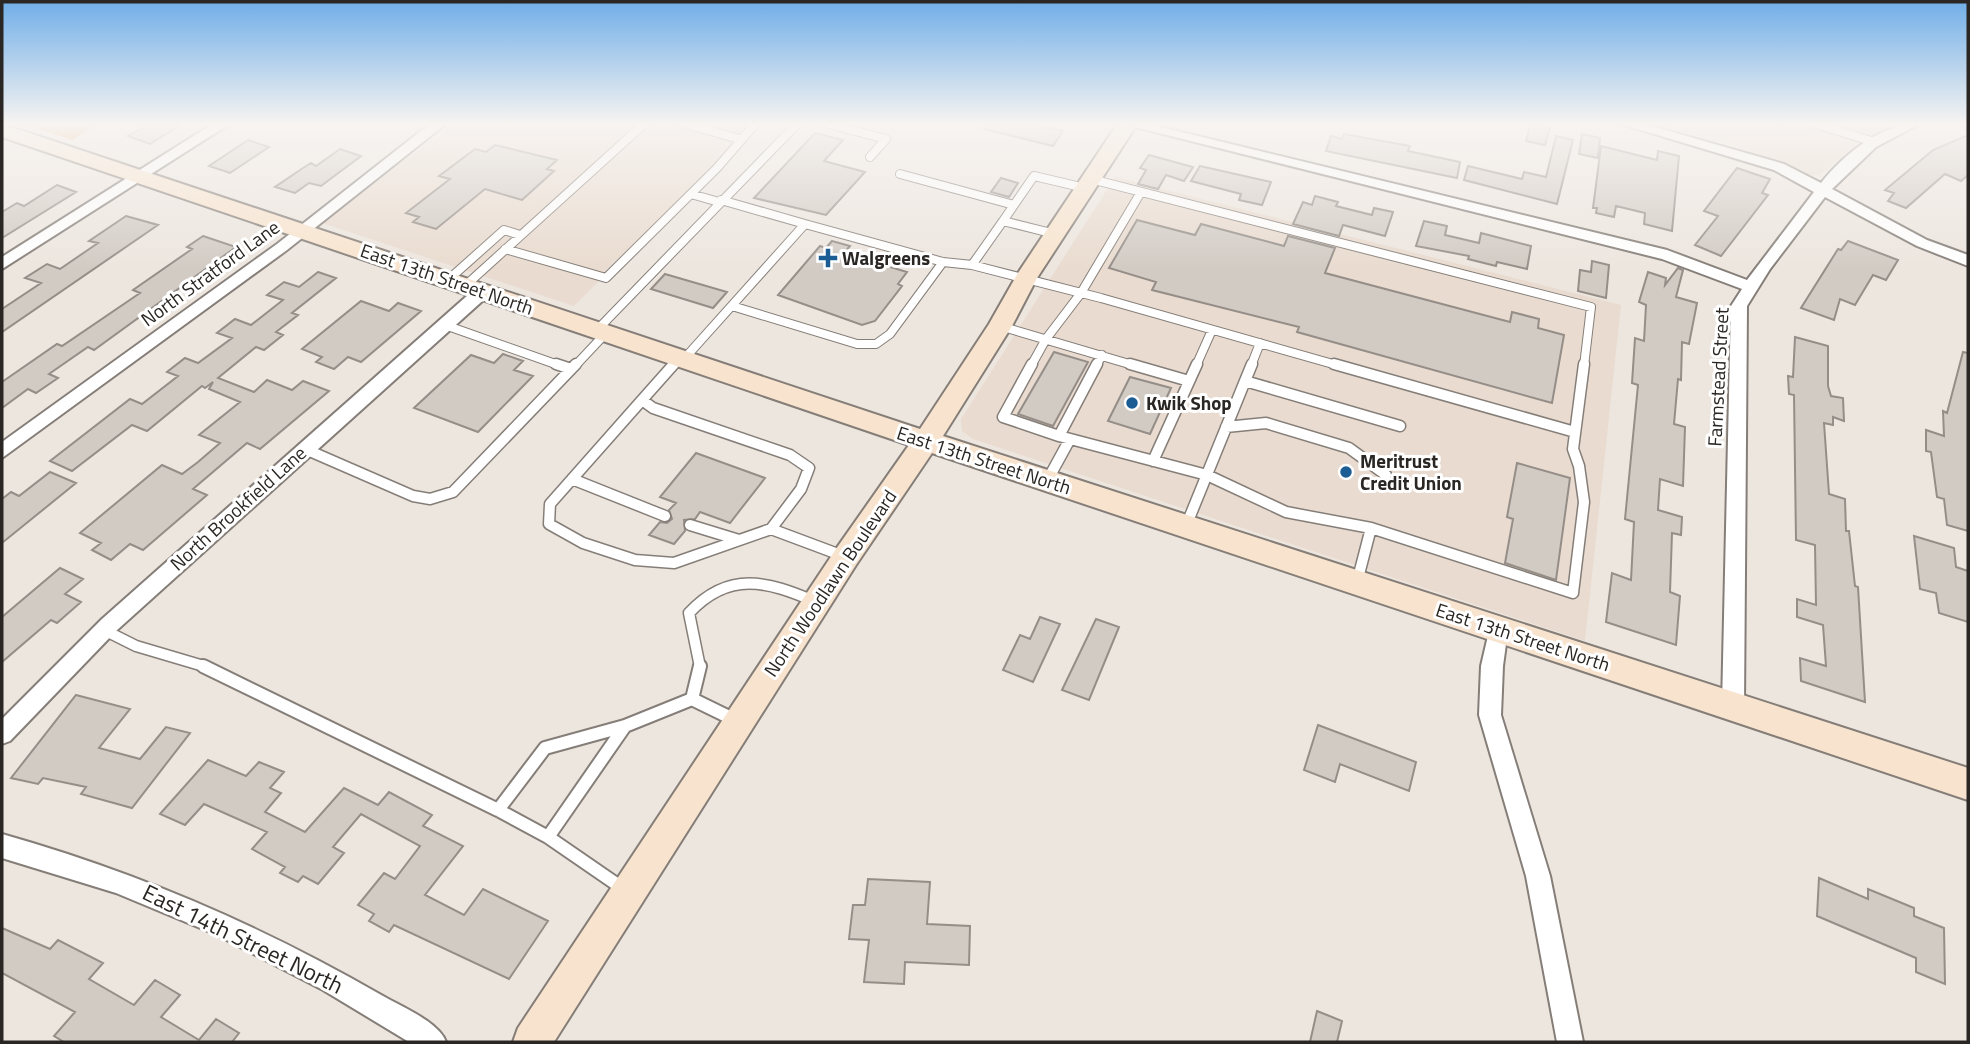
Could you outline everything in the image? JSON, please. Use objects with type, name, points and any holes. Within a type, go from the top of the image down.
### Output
[{"type":"main road","name":"East 13th Street North","points":[[127,172],[926,441],[1968,784]]},
{"type":"main road","name":"North Woodlawn Boulevard","points":[[532,1042],[846,556],[926,441],[1000,326],[1026,278],[1096,172]]},
{"type":"street","points":[[2,264],[147,172]]},
{"type":"street","name":"North Stratford Lane","points":[[2,451],[303,230],[378,172]]},
{"type":"street","points":[[1325,172],[1667,256],[1751,287]]},
{"type":"street","points":[[1789,172],[1922,243],[1968,261]]},
{"type":"street","name":"Farmstead Street","points":[[1733,706],[1739,306],[1764,266],[1825,189],[1843,172]]},
{"type":"street","name":"North Brookfield Lane","points":[[2,734],[104,631],[304,448],[445,325],[465,285]]},
{"type":"street","points":[[1498,629],[1492,666],[1490,715],[1538,876],[1570,1042]]},
{"type":"street","name":"East 14th Street North","points":[[2,846],[112,878],[180,904],[369,1000],[433,1042]]},
{"type":"lane","points":[[465,285],[591,172]]},
{"type":"lane","points":[[505,249],[606,278],[710,172]]},
{"type":"lane","points":[[304,448],[413,496],[430,499],[453,492],[571,369],[602,331],[749,172]]},
{"type":"lane","points":[[900,174],[1014,205]]},
{"type":"lane","points":[[972,265],[1034,176],[1140,192],[1591,307],[1573,449],[1582,467],[1586,492],[1573,593],[1371,528],[1286,512],[1207,475],[1059,436],[1003,417],[1046,338],[1081,293],[1140,192]]},
{"type":"lane","points":[[691,194],[943,262],[972,265],[1026,278],[1576,432]]},
{"type":"lane","points":[[1003,221],[1055,234]]},
{"type":"lane","points":[[642,400],[653,408],[790,455],[809,468],[801,489],[771,529],[674,563],[635,560],[583,543],[549,524],[550,504],[642,400],[732,306],[805,224]]},
{"type":"lane","points":[[465,285],[503,230],[520,235]]},
{"type":"lane","points":[[732,306],[858,344],[876,344],[890,334],[943,262]]},
{"type":"lane","points":[[445,325],[571,369]]},
{"type":"lane","points":[[1000,326],[1189,381]]},
{"type":"lane","points":[[1153,461],[1212,330]]},
{"type":"lane","points":[[1185,526],[1260,343]]},
{"type":"lane","points":[[1059,436],[1065,414],[1075,395],[1102,355]]},
{"type":"lane","points":[[1033,362],[1046,366]]},
{"type":"lane","points":[[1024,380],[1036,383]]},
{"type":"lane","points":[[1245,381],[1400,426]]},
{"type":"lane","points":[[1013,399],[1025,402]]},
{"type":"lane","points":[[1226,427],[1266,423],[1349,448],[1386,475]]},
{"type":"lane","points":[[1047,481],[1070,439]]},
{"type":"lane","points":[[572,479],[664,516]]},
{"type":"lane","points":[[690,525],[739,540]]},
{"type":"lane","points":[[1357,583],[1371,528]]},
{"type":"lane","points":[[771,529],[846,556]]},
{"type":"lane","points":[[739,722],[696,705],[692,699],[701,667],[689,613],[696,603],[718,589],[761,582],[783,587],[816,602]]},
{"type":"lane","points":[[104,631],[136,646],[202,665],[498,810],[548,837],[599,875],[629,892]]},
{"type":"lane","points":[[498,810],[545,748],[625,726],[692,699]]},
{"type":"lane","points":[[548,837],[625,726]]},
{"type":"shaded area","points":[[388,172],[707,172],[574,306],[319,222]]},
{"type":"shaded area","points":[[1801,172],[1824,172],[1821,174],[1810,175]]},
{"type":"shaded area","points":[[1115,177],[1621,305],[1585,641],[973,439],[962,431],[961,419]]},
{"type":"building","points":[[298,172],[340,172],[321,186],[309,183],[295,193],[275,187]]},
{"type":"building","points":[[445,172],[553,172],[522,200],[485,189],[436,229],[413,222],[419,217],[406,213],[450,179],[439,176]]},
{"type":"building","points":[[779,172],[865,172],[826,215],[754,198]]},
{"type":"building","points":[[1145,172],[1190,172],[1184,181],[1166,175],[1158,189],[1138,184]]},
{"type":"building","points":[[1197,172],[1225,172],[1271,182],[1262,205],[1239,200],[1241,194],[1191,181]]},
{"type":"building","points":[[1427,172],[1458,172],[1457,178]]},
{"type":"building","points":[[1466,172],[1492,172],[1522,179],[1524,172],[1546,177],[1547,172],[1565,172],[1557,204],[1464,180]]},
{"type":"building","points":[[1598,172],[1678,172],[1672,231],[1644,224],[1645,213],[1616,206],[1614,217],[1596,213],[1597,208],[1593,208]]},
{"type":"building","points":[[1734,172],[1748,172],[1770,179],[1762,193],[1768,195],[1721,256],[1695,245],[1718,216],[1704,211]]},
{"type":"building","points":[[1907,172],[1968,172],[1961,181],[1945,174],[1906,208],[1888,201],[1894,193],[1885,190]]},
{"type":"building","points":[[1001,178],[1018,183],[1009,197],[991,192]]},
{"type":"building","points":[[57,185],[76,192],[2,238],[2,212],[17,203],[24,206]]},
{"type":"building","points":[[1315,196],[1338,202],[1336,206],[1372,215],[1374,208],[1393,212],[1385,236],[1343,225],[1339,236],[1293,224],[1303,202],[1312,205]]},
{"type":"building","points":[[126,216],[158,225],[2,332],[2,309],[41,283],[25,278],[47,264],[60,269],[98,243],[89,241]]},
{"type":"building","points":[[1137,220],[1195,235],[1201,224],[1284,246],[1288,236],[1335,248],[1325,273],[1510,322],[1512,312],[1539,319],[1538,328],[1564,335],[1552,403],[1297,332],[1299,327],[1152,290],[1156,282],[1109,268]]},
{"type":"building","points":[[1424,221],[1447,226],[1445,235],[1479,243],[1481,233],[1531,246],[1527,269],[1497,262],[1496,266],[1468,259],[1469,256],[1416,246]]},
{"type":"building","points":[[203,236],[236,247],[94,350],[88,347],[49,374],[58,378],[36,393],[28,389],[2,408],[2,382],[57,344],[62,346],[140,293],[133,290],[192,249],[187,247]]},
{"type":"building","name":"Walgreens","points":[[832,241],[850,246],[844,253],[907,272],[898,284],[902,286],[875,321],[862,325],[778,295],[820,246],[826,248]]},
{"type":"building","points":[[1848,241],[1898,260],[1886,280],[1873,275],[1855,305],[1840,299],[1834,320],[1801,308],[1838,249],[1841,250]]},
{"type":"building","points":[[1592,261],[1609,265],[1606,298],[1578,291],[1580,270],[1591,272]]},
{"type":"building","points":[[1678,268],[1683,270],[1676,297],[1697,303],[1689,344],[1682,342],[1681,380],[1678,379],[1674,424],[1685,427],[1683,486],[1660,479],[1658,510],[1682,517],[1681,535],[1672,533],[1670,592],[1680,596],[1676,645],[1606,622],[1612,573],[1631,580],[1634,522],[1625,519],[1638,385],[1632,383],[1635,338],[1644,341],[1646,305],[1639,302],[1648,272],[1666,278],[1665,285]]},
{"type":"building","points":[[318,272],[336,278],[292,313],[298,315],[276,332],[283,335],[264,350],[256,347],[218,378],[254,392],[267,380],[292,390],[303,381],[329,391],[260,449],[247,443],[193,489],[207,495],[143,550],[130,544],[111,560],[92,550],[101,543],[80,533],[162,465],[182,474],[198,462],[220,443],[199,435],[240,402],[209,389],[213,382],[205,388],[202,386],[147,431],[132,425],[72,471],[50,461],[130,399],[142,404],[178,376],[167,372],[185,358],[198,363],[232,338],[217,333],[235,319],[251,325],[283,300],[267,295],[284,282],[299,287]]},
{"type":"building","points":[[665,274],[727,292],[713,308],[651,289]]},
{"type":"building","points":[[361,301],[389,311],[398,303],[421,311],[361,362],[348,357],[334,369],[316,362],[322,357],[302,349]]},
{"type":"building","points":[[1795,337],[1828,346],[1828,386],[1831,396],[1843,398],[1844,421],[1833,417],[1833,425],[1824,423],[1829,494],[1845,499],[1846,531],[1849,531],[1855,586],[1858,587],[1865,702],[1801,681],[1800,658],[1826,666],[1823,625],[1797,617],[1797,599],[1816,605],[1815,545],[1796,540],[1794,395],[1789,394],[1788,376],[1793,377]]},
{"type":"building","points":[[1054,352],[1088,362],[1053,426],[1018,414]]},
{"type":"building","points":[[1963,352],[1968,353],[1968,531],[1947,525],[1944,499],[1937,497],[1931,452],[1926,451],[1926,430],[1944,436],[1943,411],[1947,413]]},
{"type":"building","points":[[503,354],[523,361],[514,370],[533,376],[478,432],[414,408],[471,355],[494,363]]},
{"type":"building","points":[[1130,377],[1171,388],[1150,434],[1108,421]]},
{"type":"building","points":[[696,453],[765,478],[730,523],[700,512],[695,519],[684,520],[685,531],[674,544],[649,535],[660,522],[667,523],[672,519],[669,510],[676,503],[660,497]]},
{"type":"building","points":[[1517,463],[1570,478],[1556,580],[1505,563],[1513,519],[1507,517]]},
{"type":"building","points":[[50,472],[76,483],[2,543],[2,499],[11,492],[19,496]]},
{"type":"building","points":[[1914,536],[1954,548],[1956,567],[1968,571],[1968,622],[1939,613],[1936,593],[1920,589]]},
{"type":"building","points":[[60,568],[83,579],[65,594],[81,602],[57,623],[51,620],[2,662],[2,617]]},
{"type":"building","points":[[1040,617],[1060,624],[1033,682],[1003,670],[1020,635],[1030,639]]},
{"type":"building","points":[[1096,619],[1119,627],[1089,700],[1062,690]]},
{"type":"building","points":[[76,695],[130,709],[99,748],[140,759],[166,727],[190,733],[132,808],[81,794],[86,787],[43,778],[38,784],[11,778]]},
{"type":"building","points":[[1318,725],[1416,762],[1409,791],[1340,764],[1335,782],[1304,770]]},
{"type":"building","points":[[208,760],[246,776],[259,762],[284,772],[270,788],[281,793],[265,812],[305,832],[344,788],[378,805],[389,792],[432,815],[423,826],[463,846],[425,895],[464,915],[483,889],[548,921],[509,979],[394,925],[389,932],[369,921],[374,914],[358,905],[384,873],[395,879],[420,846],[361,814],[333,847],[344,853],[318,884],[303,876],[298,882],[280,873],[285,867],[252,849],[267,832],[204,804],[185,825],[160,814]]},
{"type":"building","points":[[1819,878],[1868,899],[1868,889],[1914,908],[1914,916],[1944,928],[1945,984],[1916,972],[1916,958],[1817,916]]},
{"type":"building","points":[[868,879],[930,882],[927,924],[970,926],[969,965],[905,962],[904,984],[864,982],[869,940],[849,939],[853,905],[865,905]]},
{"type":"building","points":[[2,928],[50,949],[58,940],[103,963],[89,979],[134,1005],[155,980],[180,995],[161,1017],[199,1040],[216,1019],[239,1033],[232,1042],[64,1042],[54,1036],[75,1012],[2,973]]},
{"type":"building","points":[[1317,1011],[1342,1021],[1337,1042],[1310,1042]]},
{"type":"place","name":"Walgreens","points":[[828,258]]},
{"type":"place","name":"Kwik Shop","points":[[1132,403]]},
{"type":"place","name":"Meritrust Credit Union","points":[[1346,472]]}]
